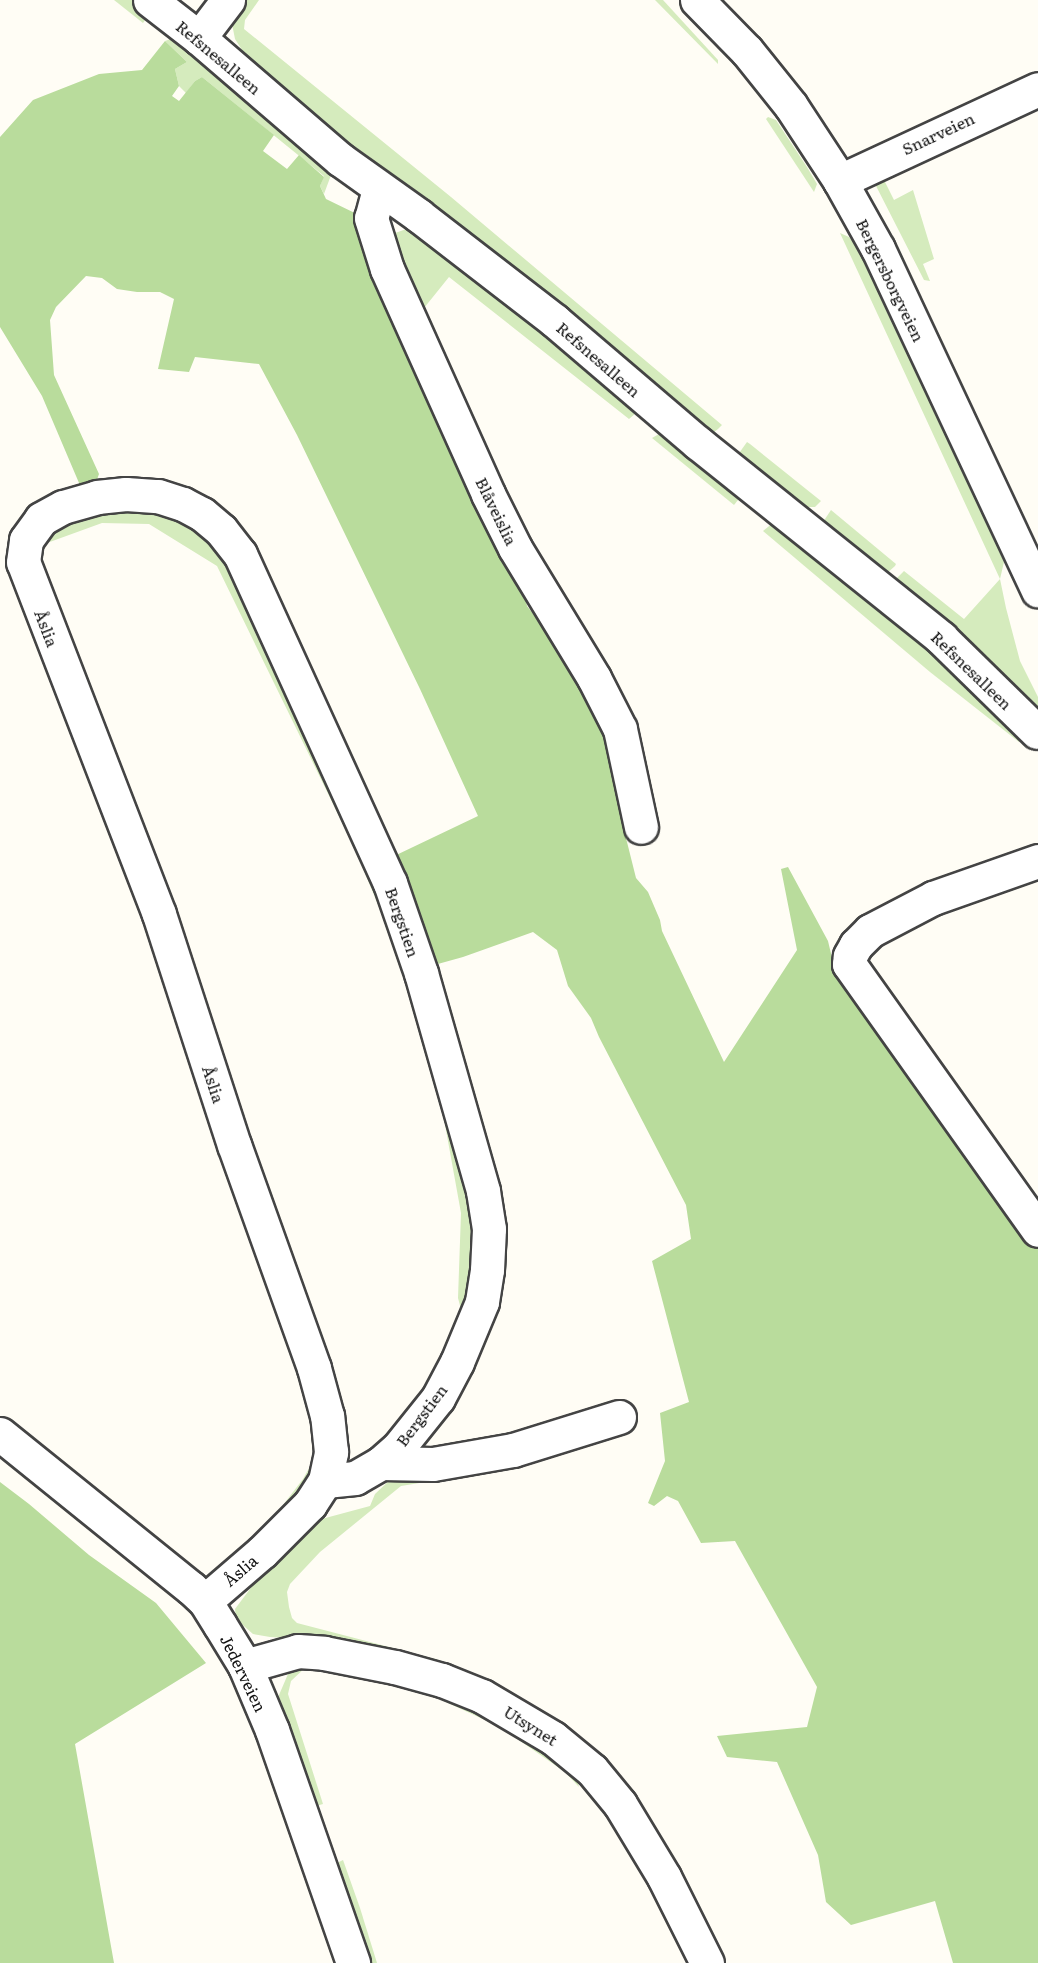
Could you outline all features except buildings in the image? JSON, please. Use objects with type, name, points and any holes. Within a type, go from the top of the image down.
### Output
[{"type":"street","name":"Refsnesalleen","points":[[150,0],[199,38],[341,160],[555,321],[698,443],[941,638],[1037,732]]},
{"type":"street","name":"Bergersborgveien","points":[[697,0],[747,51],[791,106],[840,182],[878,249],[1035,572]]},
{"type":"street","points":[[199,38],[221,3]]},
{"type":"street","name":"Snarveien","points":[[840,182],[978,114],[1038,88]]},
{"type":"street","name":"Blåveislia","points":[[380,189],[371,218],[387,269],[488,494],[515,548],[594,678],[620,729],[641,827]]},
{"type":"street","name":"Bergstien","points":[[30,532],[41,519],[63,507],[97,497],[126,494],[158,496],[183,504],[202,514],[221,531],[240,554],[390,883],[421,973],[483,1191],[489,1229],[488,1270],[482,1302],[457,1362],[438,1398],[398,1448],[381,1463],[354,1478],[325,1481]]},
{"type":"street","name":"Åslia","points":[[30,532],[23,552],[27,579],[159,914],[234,1145],[314,1368],[327,1416],[331,1452],[325,1481],[310,1504],[262,1552],[204,1601]]},
{"type":"street","points":[[1038,861],[933,898],[870,931],[856,945],[850,956],[849,964],[1038,1230]]},
{"type":"street","points":[[381,1463],[433,1464],[513,1450],[619,1417]]},
{"type":"street","name":"Jederveien","points":[[0,1434],[204,1601],[245,1666],[297,1798],[353,1963]]},
{"type":"street","name":"Utsynet","points":[[245,1666],[298,1651],[324,1653],[395,1666],[442,1680],[482,1696],[553,1738],[592,1770],[620,1804],[664,1877],[707,1963]]},
{"type":"green space","points":[[114,0],[134,0],[146,9],[148,16],[143,23]]},
{"type":"green space","points":[[247,0],[259,0],[245,20],[244,29],[451,197],[722,425],[709,436],[251,64],[235,39],[232,24]]},
{"type":"green space","points":[[655,0],[663,0],[718,60],[718,64]]},
{"type":"green space","points":[[176,37],[334,167],[324,194],[320,186],[324,176],[202,77],[195,81],[186,93],[179,86],[175,69],[187,62],[165,41]]},
{"type":"green space","points":[[165,41],[187,62],[175,69],[179,86],[172,96],[179,101],[195,81],[202,77],[274,135],[263,151],[287,169],[299,155],[324,177],[320,186],[326,199],[363,217],[523,580],[527,606],[537,619],[552,625],[615,738],[634,834],[626,838],[636,878],[648,892],[660,920],[662,931],[724,1062],[797,950],[781,869],[788,867],[828,941],[833,962],[843,983],[1038,1243],[1038,1963],[953,1963],[935,1901],[851,1925],[826,1902],[818,1855],[777,1762],[727,1757],[717,1736],[807,1727],[817,1687],[735,1541],[701,1543],[678,1501],[667,1496],[654,1506],[648,1503],[665,1461],[660,1413],[689,1402],[652,1261],[691,1239],[686,1205],[591,1018],[568,986],[557,950],[533,932],[427,967],[390,858],[478,816],[420,689],[297,435],[259,364],[195,357],[189,372],[158,369],[174,299],[160,292],[117,289],[102,278],[86,276],[56,307],[50,320],[54,375],[99,474],[93,491],[82,490],[42,396],[0,327],[0,137],[33,100],[99,74],[142,70]]},
{"type":"green space","points":[[768,117],[776,120],[807,167],[817,184],[814,192],[766,119]]},
{"type":"green space","points":[[883,178],[894,200],[913,190],[934,259],[923,264],[930,281],[924,280],[873,180]]},
{"type":"green space","points":[[412,227],[428,234],[632,405],[636,413],[629,419],[449,277],[416,318],[384,237]]},
{"type":"green space","points":[[840,233],[849,237],[855,244],[905,342],[1004,562],[1000,579]]},
{"type":"green space","points":[[666,430],[742,495],[734,505],[652,438]]},
{"type":"green space","points":[[747,442],[821,501],[815,507],[794,507],[737,456]]},
{"type":"green space","points":[[169,506],[221,544],[335,778],[398,953],[355,849],[217,566],[149,524],[102,523],[36,547],[70,514]]},
{"type":"green space","points":[[831,510],[896,564],[895,566],[886,574],[823,522]]},
{"type":"green space","points":[[774,522],[925,640],[1020,733],[1019,742],[930,672],[763,531]]},
{"type":"green space","points":[[904,571],[964,619],[1000,579],[1020,661],[1038,697],[1038,720],[895,588],[895,580]]},
{"type":"green space","points":[[440,1097],[479,1226],[463,1317],[458,1298],[461,1213]]},
{"type":"green space","points":[[289,1348],[319,1423],[314,1477],[288,1505],[283,1505],[303,1479],[313,1461],[316,1446],[313,1419]]},
{"type":"green space","points":[[529,1452],[493,1471],[401,1486],[320,1552],[290,1584],[287,1592],[289,1607],[292,1618],[297,1623],[439,1660],[432,1662],[317,1640],[253,1634],[236,1619],[235,1609],[271,1561],[318,1520],[370,1506],[375,1494],[391,1479]]},
{"type":"green space","points":[[0,1482],[89,1555],[156,1603],[206,1663],[75,1744],[114,1963],[0,1963]]},
{"type":"green space","points":[[302,1666],[307,1666],[291,1681],[288,1694],[323,1804],[316,1806],[279,1702],[279,1695],[288,1674]]},
{"type":"green space","points":[[394,1678],[453,1698],[526,1736],[576,1776],[579,1787],[565,1772],[500,1727]]},
{"type":"green space","points":[[343,1860],[377,1963],[368,1963],[335,1864]]}]
